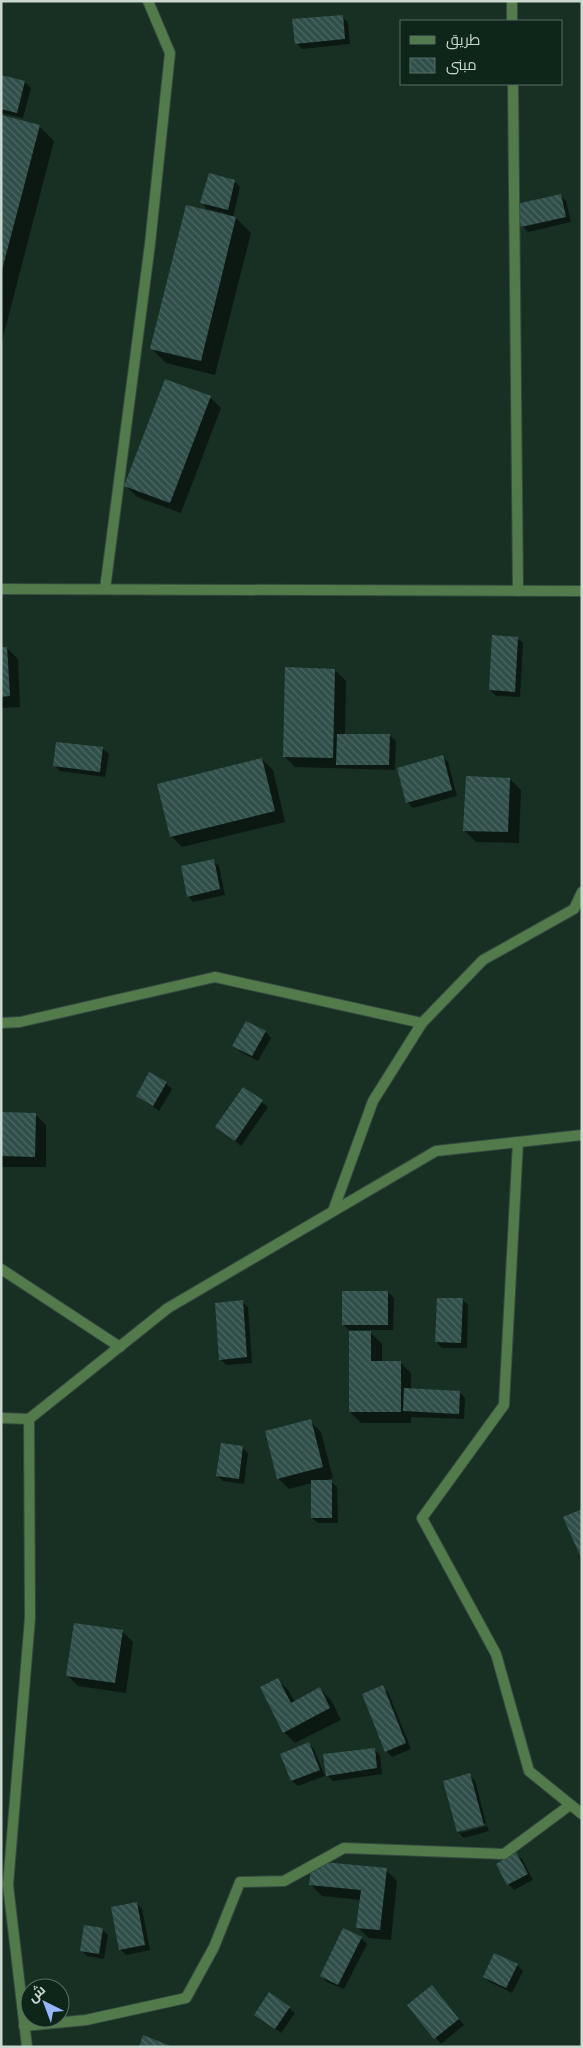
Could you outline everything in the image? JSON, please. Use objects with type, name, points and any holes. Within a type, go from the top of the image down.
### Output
[{"type":"street","points":[[105,589],[150,244],[170,53],[148,1]]},
{"type":"street","points":[[512,1],[512,20]]},
{"type":"street","points":[[513,85],[518,590]]},
{"type":"street","points":[[1,589],[582,591]]},
{"type":"street","points":[[333,1211],[373,1101],[422,1023],[483,960],[574,909],[582,892]]},
{"type":"street","points":[[1,1023],[20,1022],[216,977],[422,1023]]},
{"type":"street","points":[[1,1418],[29,1419],[168,1308],[436,1151],[582,1135]]},
{"type":"street","points":[[518,1142],[504,1405],[422,1518],[496,1654],[529,1771],[582,1814]]},
{"type":"street","points":[[1,1269],[120,1347]]},
{"type":"street","points":[[20,1991],[8,1885],[30,1618],[29,1419]]},
{"type":"street","points":[[70,2022],[86,2020],[186,1998],[214,1946],[240,1882],[284,1881],[344,1848],[504,1854],[570,1805]]},
{"type":"street","points":[[24,2028],[26,2047]]},
{"type":"building","points":[[343,15],[345,39],[295,44],[292,19]]},
{"type":"building","points":[[1,75],[25,81],[17,113],[1,109]]},
{"type":"building","points":[[1,115],[40,125],[2,270],[1,270]]},
{"type":"building","points":[[209,173],[235,180],[228,210],[200,203]]},
{"type":"building","points":[[561,194],[566,217],[521,227],[516,204]]},
{"type":"building","points":[[186,205],[236,217],[201,361],[150,349]]},
{"type":"building","points":[[165,379],[211,396],[170,503],[124,486]]},
{"type":"building","points":[[492,635],[518,637],[515,692],[489,690]]},
{"type":"building","points":[[1,647],[7,647],[10,696],[1,697]]},
{"type":"building","points":[[285,667],[335,669],[333,758],[283,757]]},
{"type":"building","points":[[337,734],[390,734],[389,765],[336,765]]},
{"type":"building","points":[[56,742],[103,747],[100,772],[53,766]]},
{"type":"building","points":[[443,755],[452,790],[406,803],[397,768]]},
{"type":"building","points":[[262,758],[275,811],[170,837],[157,784]]},
{"type":"building","points":[[466,776],[510,778],[508,832],[463,831]]},
{"type":"building","points":[[214,859],[220,889],[187,897],[181,866]]},
{"type":"building","points":[[246,1021],[266,1031],[252,1056],[232,1046]]},
{"type":"building","points":[[149,1072],[167,1082],[153,1106],[136,1096]]},
{"type":"building","points":[[243,1087],[263,1100],[235,1141],[215,1127]]},
{"type":"building","points":[[1,1112],[36,1113],[35,1157],[1,1156]]},
{"type":"building","points":[[342,1291],[388,1291],[388,1325],[342,1325]]},
{"type":"building","points":[[437,1298],[463,1298],[461,1343],[435,1342]]},
{"type":"building","points":[[243,1300],[247,1357],[219,1360],[215,1303]]},
{"type":"building","points":[[349,1331],[371,1331],[371,1361],[401,1361],[401,1412],[349,1412]]},
{"type":"building","points":[[404,1388],[460,1391],[459,1414],[403,1411]]},
{"type":"building","points":[[311,1419],[323,1467],[277,1479],[265,1431]]},
{"type":"building","points":[[221,1443],[243,1446],[239,1479],[216,1476]]},
{"type":"building","points":[[311,1480],[332,1480],[332,1518],[311,1518]]},
{"type":"building","points":[[582,1509],[582,1560],[563,1517]]},
{"type":"building","points":[[74,1623],[123,1630],[115,1683],[66,1676]]},
{"type":"building","points":[[278,1678],[291,1703],[320,1687],[330,1708],[283,1733],[260,1687]]},
{"type":"building","points":[[383,1685],[406,1743],[385,1752],[362,1694]]},
{"type":"building","points":[[309,1742],[320,1770],[291,1781],[280,1754]]},
{"type":"building","points":[[375,1748],[377,1768],[326,1776],[323,1754]]},
{"type":"building","points":[[470,1773],[484,1825],[457,1832],[443,1781]]},
{"type":"building","points":[[516,1852],[528,1874],[507,1885],[496,1864]]},
{"type":"building","points":[[312,1861],[387,1868],[380,1930],[356,1928],[361,1890],[309,1885]]},
{"type":"building","points":[[137,1902],[145,1945],[119,1950],[111,1907]]},
{"type":"building","points":[[84,1925],[103,1928],[99,1954],[80,1951]]},
{"type":"building","points":[[343,1928],[362,1937],[338,1985],[320,1976]]},
{"type":"building","points":[[494,1953],[518,1964],[506,1988],[483,1977]]},
{"type":"building","points":[[432,1985],[459,2019],[434,2039],[407,2005]]},
{"type":"building","points":[[269,1992],[290,2007],[275,2029],[254,2015]]},
{"type":"building","points":[[143,2035],[173,2047],[139,2047]]}]
